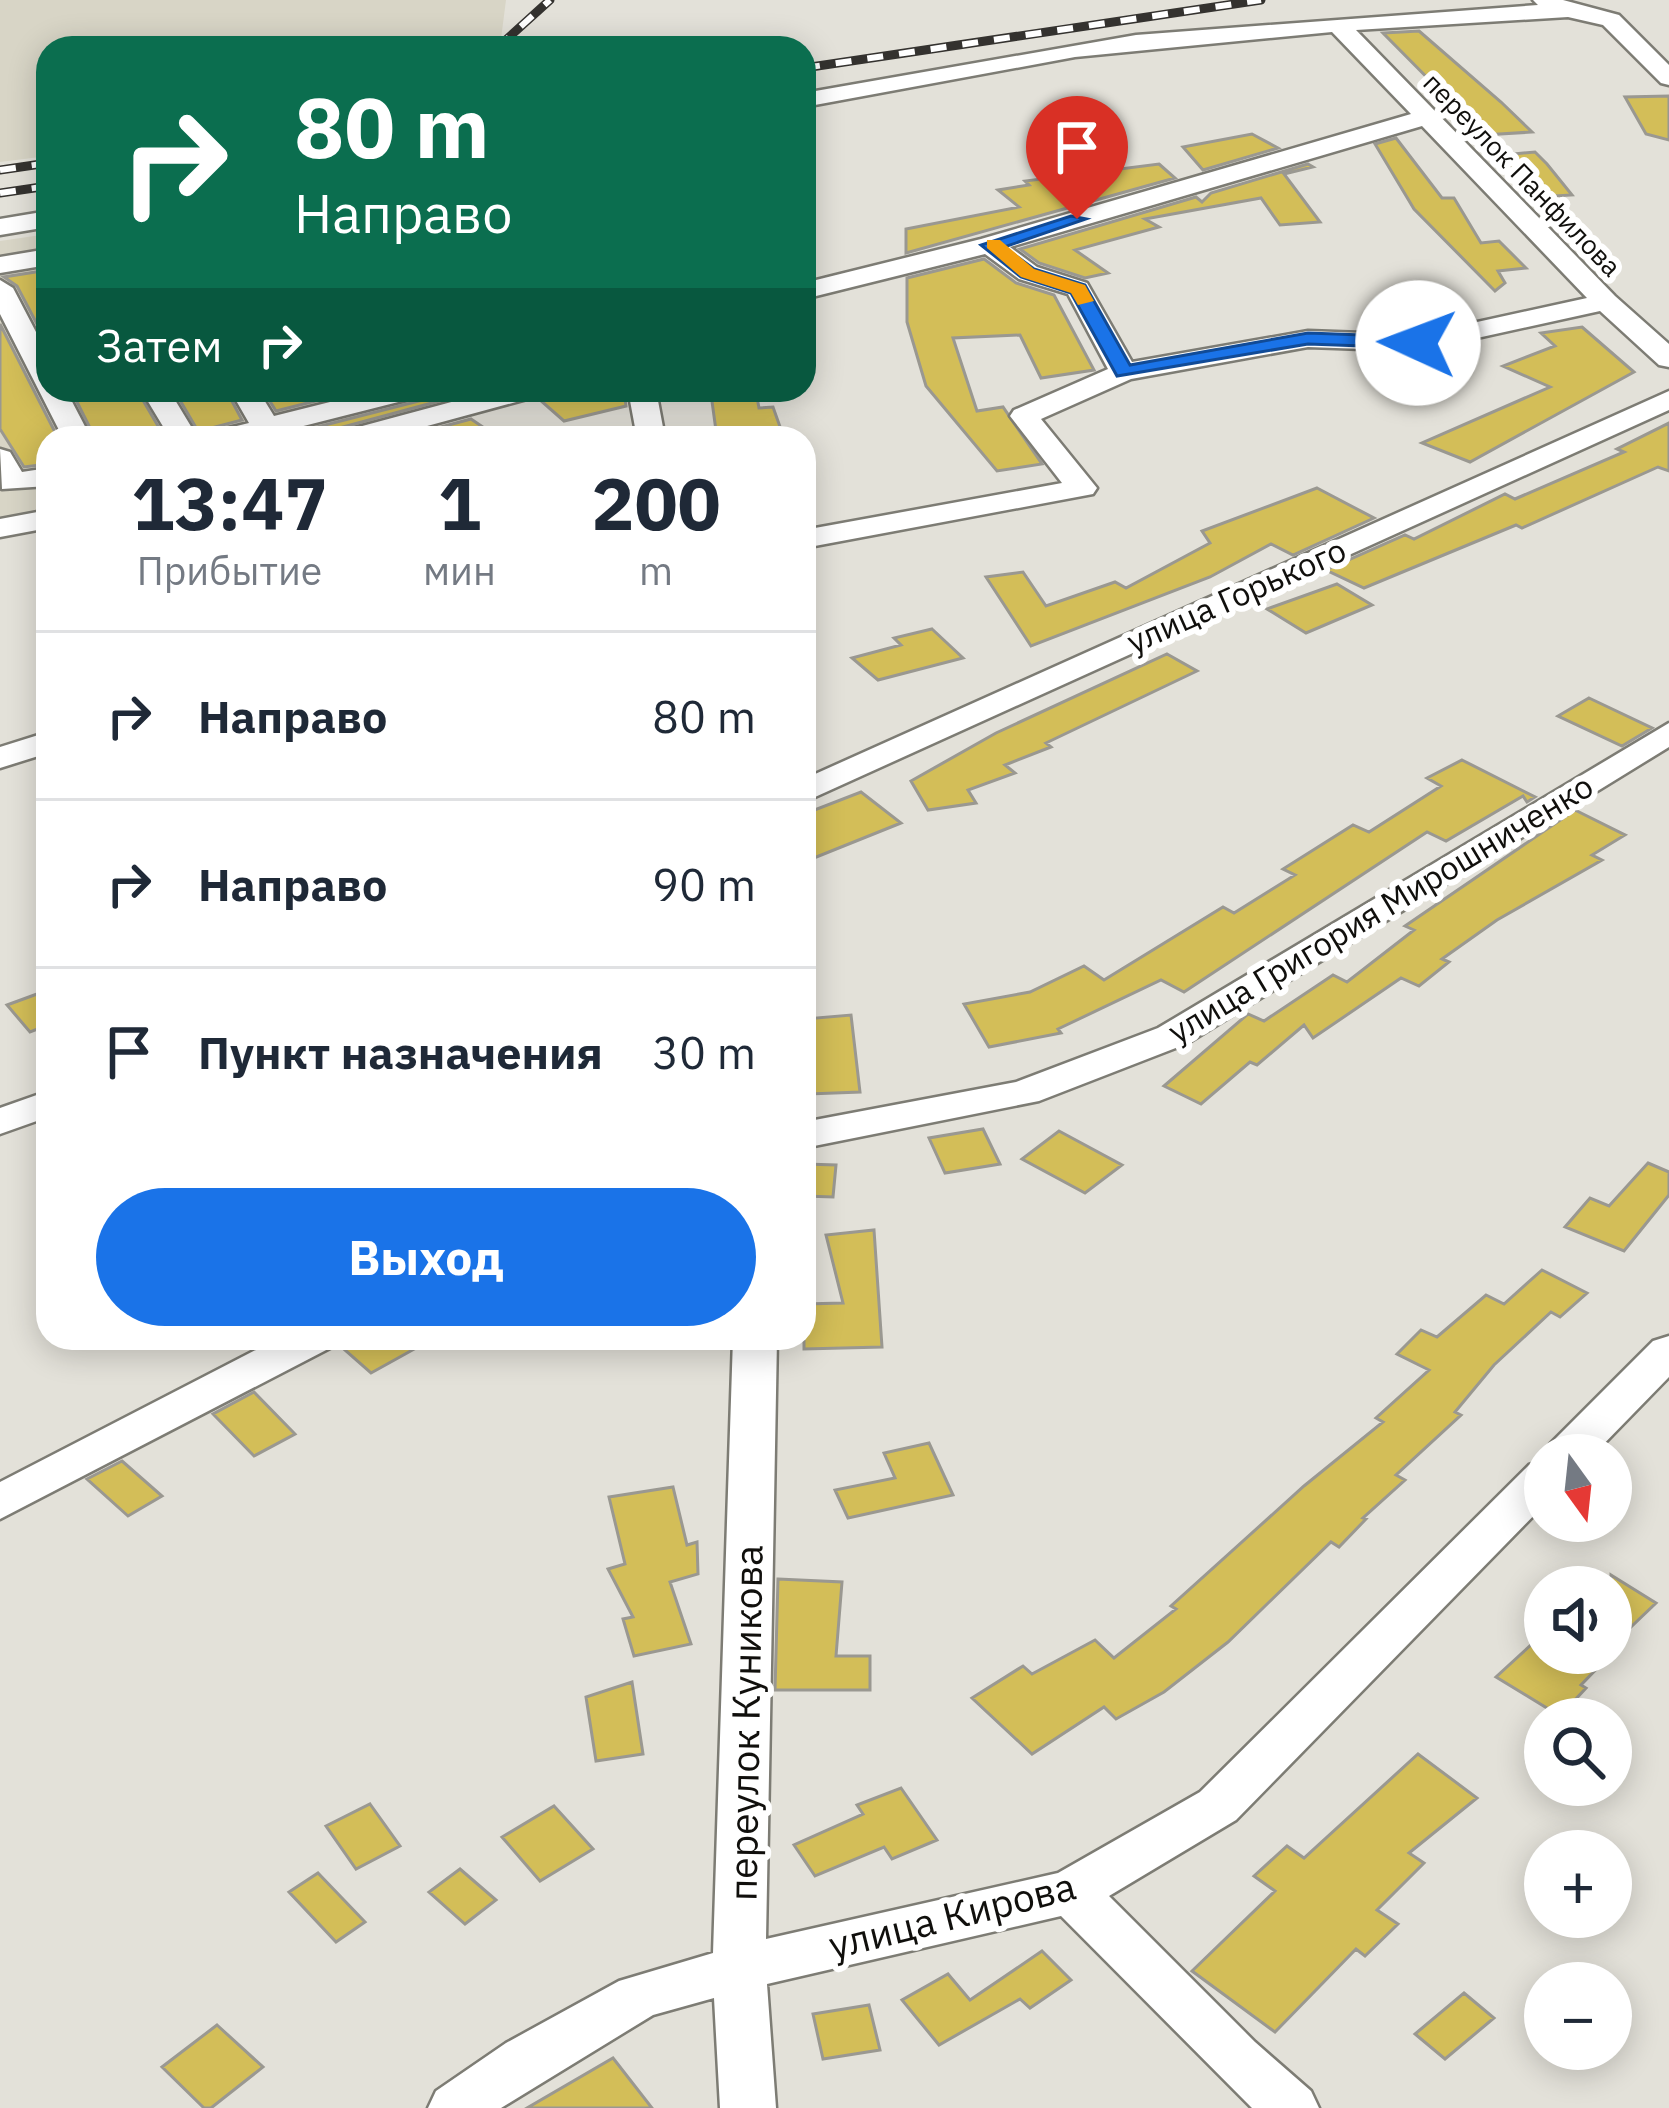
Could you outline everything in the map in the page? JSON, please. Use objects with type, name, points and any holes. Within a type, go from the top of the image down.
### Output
[{"type":"street","points":[[1544,0],[1611,20],[1669,78]]},
{"type":"street","points":[[816,98],[1073,50],[1292,26],[1568,10]]},
{"type":"street","name":"переулок Панфилова","points":[[1339,26],[1606,302],[1669,359]]},
{"type":"street","points":[[816,288],[990,245],[1426,117]]},
{"type":"street","points":[[0,227],[36,221]]},
{"type":"street","points":[[0,236],[3,272],[36,353]]},
{"type":"street","points":[[990,245],[1028,273],[1078,289],[1124,372]]},
{"type":"street","points":[[3,272],[36,261]]},
{"type":"street","points":[[816,537],[1082,488],[1024,416],[1124,372],[1308,339],[1418,343],[1606,302]]},
{"type":"street","name":"улица Горького","points":[[816,787],[1669,399]]},
{"type":"street","points":[[268,426],[338,402]]},
{"type":"street","points":[[394,426],[484,402]]},
{"type":"street","points":[[0,458],[12,483],[36,479]]},
{"type":"street","points":[[0,528],[36,521]]},
{"type":"street","name":"улица Григория Мирошниченко","points":[[816,1133],[1025,1092],[1172,1036],[1669,733]]},
{"type":"street","points":[[0,758],[36,746]]},
{"type":"street","points":[[0,1122],[36,1108]]},
{"type":"street","points":[[0,1502],[292,1350]]},
{"type":"street","name":"переулок Куникова","points":[[748,2108],[739,1968],[755,1350]]},
{"type":"street","points":[[1587,1434],[1669,1351]]},
{"type":"street","name":"улица Кирова","points":[[456,2108],[526,2060],[638,1997],[739,1968],[1071,1892],[1218,1807],[1524,1497]]},
{"type":"street","points":[[1071,1892],[1235,2059],[1291,2108]]},
{"type":"shaded area","points":[[0,0],[506,0],[501,36],[36,36],[36,158],[0,162]]},
{"type":"shaded area","points":[[36,236],[36,402],[474,402],[383,426],[36,426],[36,516],[0,521],[0,241]]},
{"type":"building","points":[[1419,31],[1532,132],[1484,135],[1383,33]]},
{"type":"building","points":[[1669,96],[1669,140],[1646,134],[1625,97]]},
{"type":"building","points":[[1252,134],[1278,148],[1203,170],[1183,147]]},
{"type":"building","points":[[1396,138],[1442,198],[1454,198],[1481,243],[1499,241],[1526,268],[1498,271],[1505,283],[1495,291],[1414,209],[1375,144]]},
{"type":"building","points":[[1535,152],[1572,195],[1537,197],[1519,182],[1503,155]]},
{"type":"building","points":[[1159,164],[1175,178],[906,253],[906,229],[1019,207],[998,190],[1029,185],[1025,181]]},
{"type":"building","points":[[1308,164],[1313,167],[1284,174],[1320,222],[1280,225],[1261,198],[1145,219],[1159,227],[1075,250],[1108,273],[1085,278],[1039,263],[1020,249],[1196,197],[1202,202],[1211,193]]},
{"type":"building","points":[[984,259],[1016,283],[1054,295],[1094,370],[1041,378],[1020,335],[953,338],[977,411],[1003,407],[1042,464],[997,471],[926,386],[907,322],[907,278]]},
{"type":"building","points":[[36,272],[36,322],[17,286],[4,277]]},
{"type":"building","points":[[0,324],[52,426],[36,426],[36,466],[24,467],[0,429]]},
{"type":"building","points":[[1582,327],[1634,372],[1470,462],[1422,443],[1550,387],[1503,366],[1555,346],[1541,333]]},
{"type":"building","points":[[77,402],[144,402],[158,426],[89,426]]},
{"type":"building","points":[[181,402],[232,402],[242,420],[219,426],[195,426]]},
{"type":"building","points":[[270,402],[312,402],[276,411]]},
{"type":"building","points":[[415,402],[436,402],[346,426],[321,426]]},
{"type":"building","points":[[542,402],[626,402],[626,406],[564,421]]},
{"type":"building","points":[[712,402],[758,402],[759,408],[773,407],[780,426],[715,426]]},
{"type":"building","points":[[471,419],[481,426],[445,426]]},
{"type":"building","points":[[1669,423],[1669,471],[1658,467],[1522,528],[1516,525],[1364,588],[1326,570],[1405,535],[1414,539],[1505,494],[1515,499],[1624,452],[1617,449]]},
{"type":"building","points":[[1317,488],[1374,518],[1293,555],[1271,544],[1210,577],[1031,646],[986,577],[1023,572],[1046,606],[1115,582],[1126,588],[1210,543],[1202,531]]},
{"type":"building","points":[[1337,584],[1372,605],[1306,633],[1267,609]]},
{"type":"building","points":[[932,629],[963,658],[878,680],[852,658],[901,645],[894,638]]},
{"type":"building","points":[[1167,654],[1197,671],[1046,743],[1051,747],[1005,765],[1015,773],[968,790],[976,803],[928,810],[911,781],[996,733]]},
{"type":"building","points":[[1589,698],[1652,728],[1622,746],[1558,716]]},
{"type":"building","points":[[1462,760],[1535,797],[1527,802],[1523,796],[1446,841],[1427,832],[1184,992],[1161,980],[1058,1029],[1061,1033],[989,1047],[964,1004],[1030,992],[1084,966],[1104,980],[1223,907],[1234,913],[1295,875],[1283,869],[1353,825],[1369,832],[1441,786],[1427,778]]},
{"type":"building","points":[[861,792],[901,823],[816,857],[816,809]]},
{"type":"building","points":[[1575,810],[1625,835],[1592,855],[1602,860],[1497,920],[1442,959],[1449,962],[1419,986],[1401,978],[1313,1038],[1304,1025],[1201,1104],[1164,1086],[1248,1014],[1264,1021],[1333,975],[1347,982],[1414,930],[1405,926]]},
{"type":"building","points":[[36,994],[36,1030],[30,1032],[7,1005]]},
{"type":"building","points":[[851,1015],[860,1092],[816,1094],[816,1018]]},
{"type":"building","points":[[983,1129],[1000,1164],[945,1173],[929,1138]]},
{"type":"building","points":[[1059,1131],[1122,1165],[1085,1193],[1022,1159]]},
{"type":"building","points":[[1648,1163],[1669,1172],[1669,1195],[1624,1251],[1565,1227],[1590,1198],[1609,1206]]},
{"type":"building","points":[[816,1164],[836,1165],[833,1197],[816,1196]]},
{"type":"building","points":[[874,1230],[882,1347],[816,1349],[816,1304],[843,1303],[826,1235]]},
{"type":"building","points":[[1542,1270],[1587,1293],[1560,1317],[1551,1312],[1494,1365],[1455,1412],[1461,1415],[1396,1475],[1405,1480],[1339,1547],[1331,1542],[1228,1642],[1164,1692],[1116,1719],[1104,1707],[1032,1754],[972,1698],[1023,1666],[1032,1674],[1095,1640],[1114,1658],[1176,1609],[1171,1606],[1383,1422],[1376,1418],[1429,1370],[1397,1354],[1421,1330],[1437,1337],[1486,1295],[1504,1304]]},
{"type":"building","points":[[345,1350],[412,1350],[371,1373]]},
{"type":"building","points":[[254,1392],[295,1434],[254,1456],[213,1414]]},
{"type":"building","points":[[929,1443],[953,1495],[848,1518],[835,1490],[895,1478],[884,1453]]},
{"type":"building","points":[[122,1461],[162,1496],[128,1516],[87,1479]]},
{"type":"building","points":[[673,1487],[687,1545],[697,1542],[698,1574],[670,1582],[691,1644],[634,1656],[623,1619],[633,1617],[608,1569],[625,1564],[609,1497]]},
{"type":"building","points":[[778,1579],[842,1582],[836,1656],[870,1656],[870,1690],[775,1690]]},
{"type":"building","points":[[1632,1588],[1656,1603],[1632,1626]]},
{"type":"building","points":[[1524,1651],[1524,1674],[1592,1674],[1577,1698],[1530,1698],[1496,1677]]},
{"type":"building","points":[[632,1682],[643,1754],[596,1761],[586,1697]]},
{"type":"building","points":[[1418,1754],[1477,1798],[1409,1853],[1424,1863],[1377,1910],[1398,1924],[1365,1956],[1356,1949],[1275,2032],[1192,1971],[1275,1891],[1254,1876],[1287,1846],[1304,1858]]},
{"type":"building","points":[[901,1788],[937,1840],[892,1859],[884,1847],[815,1876],[794,1845],[863,1814],[857,1805]]},
{"type":"building","points":[[370,1804],[400,1846],[356,1869],[326,1826]]},
{"type":"building","points":[[554,1806],[593,1849],[540,1881],[502,1837]]},
{"type":"building","points":[[460,1869],[496,1900],[465,1924],[429,1892]]},
{"type":"building","points":[[318,1873],[365,1922],[336,1942],[289,1892]]},
{"type":"building","points":[[1042,1951],[1071,1980],[1030,2008],[1020,1999],[939,2045],[902,2000],[948,1974],[970,2000]]},
{"type":"building","points":[[1464,1993],[1494,2018],[1445,2059],[1415,2034]]},
{"type":"building","points":[[869,2005],[880,2050],[823,2059],[813,2014]]},
{"type":"building","points":[[217,2025],[263,2067],[211,2108],[204,2108],[162,2067]]},
{"type":"building","points":[[613,2058],[652,2108],[527,2108]]},
{"type":"railway","points":[[510,36],[550,0]]},
{"type":"railway","points":[[816,66],[1261,0]]},
{"type":"railway","points":[[0,170],[36,165]]},
{"type":"railway","points":[[0,193],[36,188]]},
{"type":"slow traffic","points":[[993,244],[1028,273],[1078,289],[1085,301]]},
{"type":"route","points":[[1077,219],[990,245],[1028,273],[1078,289],[1124,372],[1308,339],[1418,343]]}]
